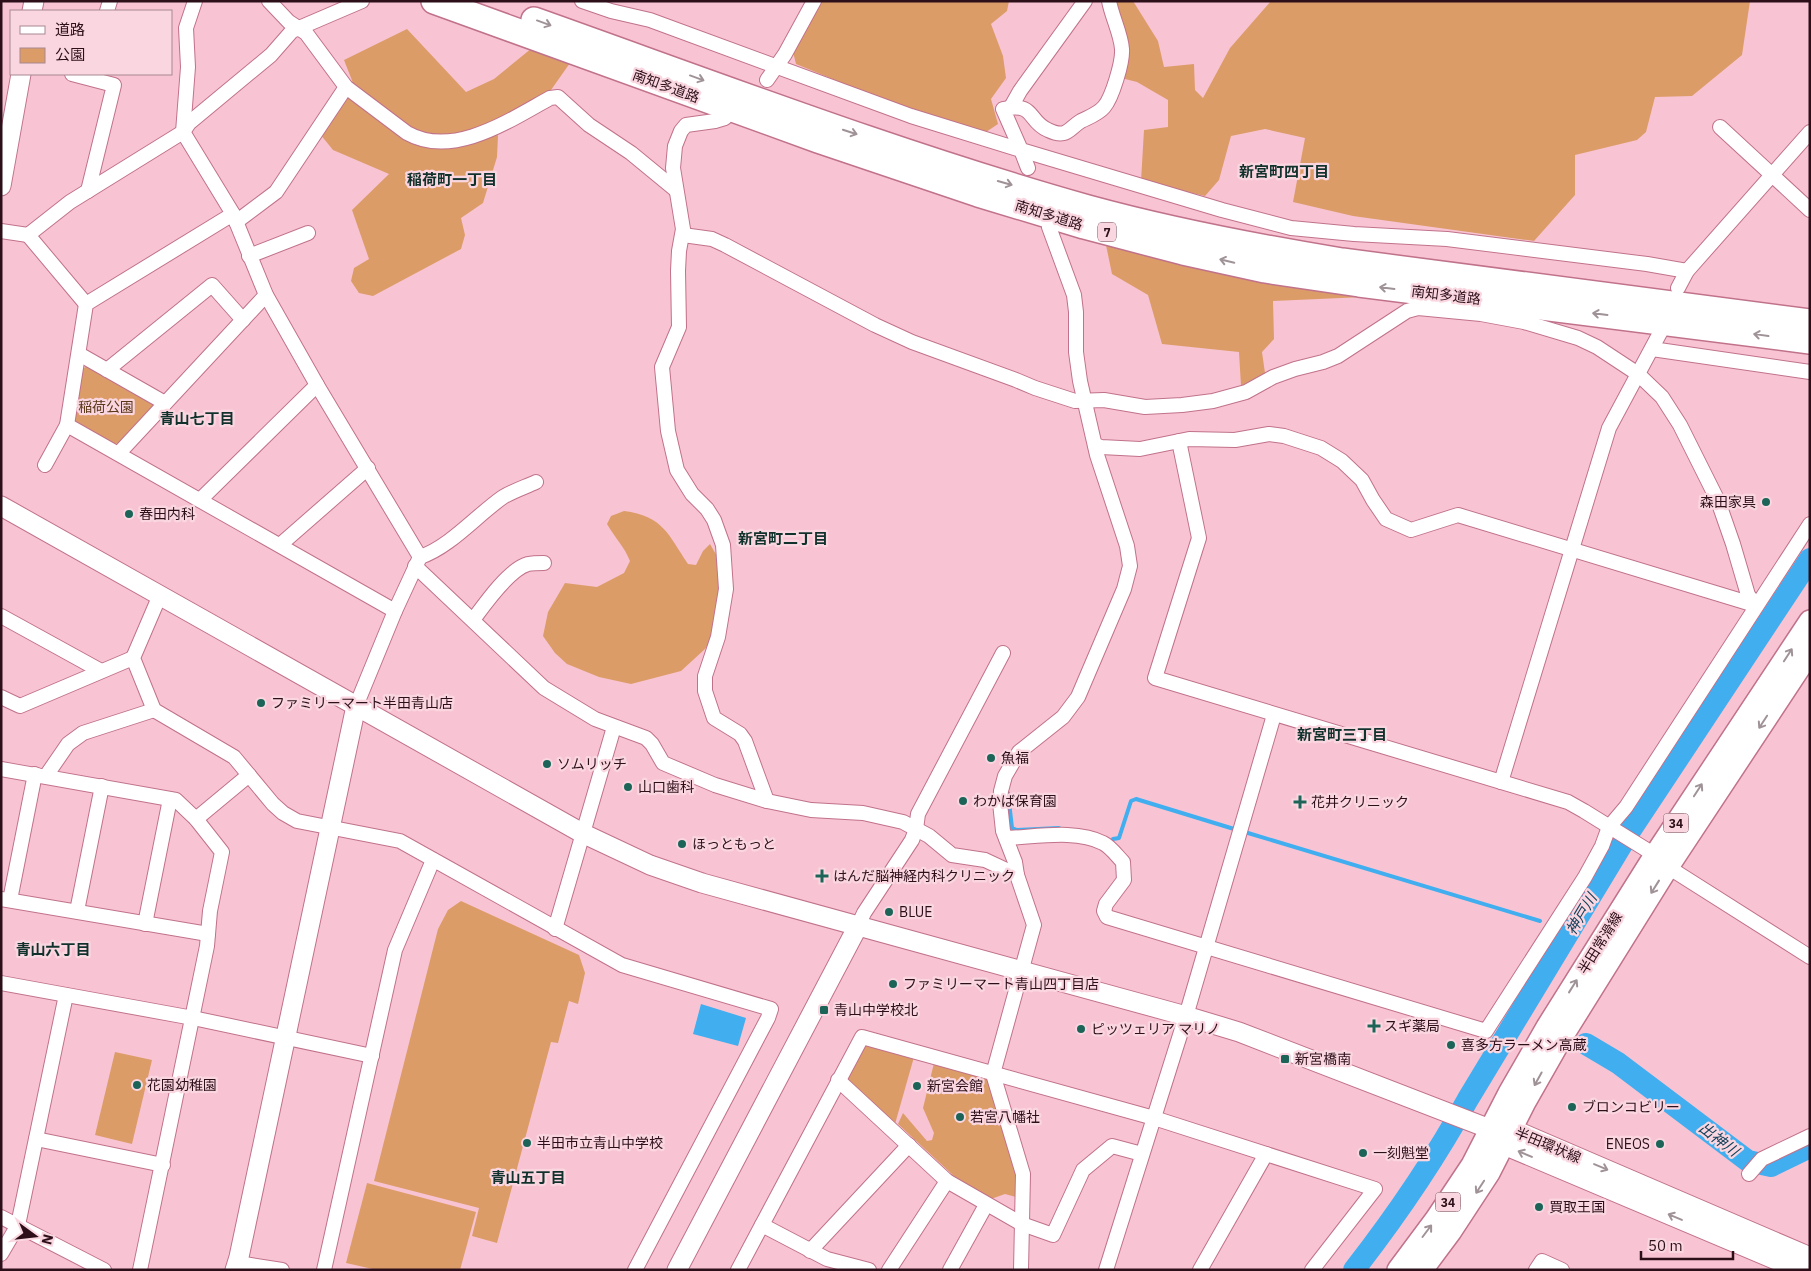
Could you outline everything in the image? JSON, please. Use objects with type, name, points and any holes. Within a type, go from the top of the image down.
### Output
[{"type":"highway","name":"南知多道路","points":[[434,1],[644,78],[950,185],[1084,226],[1183,252],[1265,270],[1359,284],[1810,341]]},
{"type":"highway","name":"南知多道路","points":[[482,1],[822,123],[991,179],[1089,208],[1186,232],[1269,249],[1342,261],[1810,322]]},
{"type":"main road","name":"半田常滑線","points":[[1422,1270],[1451,1231],[1484,1181],[1502,1134],[1562,1036],[1655,857],[1810,621]]},
{"type":"main road","name":"半田常滑線","points":[[1655,857],[1810,652]]},
{"type":"main road","name":"半田常滑線","points":[[1398,1270],[1436,1219],[1472,1165],[1502,1134]]},
{"type":"street","points":[[195,1],[186,28],[188,67],[183,132],[234,218],[266,295],[317,385],[368,468],[418,561],[473,620],[544,688],[595,719],[646,738],[652,744],[663,764],[715,785],[767,801],[811,810],[863,813],[903,822],[929,836],[952,855],[985,860],[1017,875]]},
{"type":"street","points":[[269,1],[280,14],[306,33],[346,87],[418,140],[430,142],[455,140],[487,132],[550,98],[558,97],[589,125],[631,153],[676,190]]},
{"type":"street","points":[[28,235],[70,202],[183,132],[189,123],[271,55],[292,31],[362,1]]},
{"type":"street","points":[[582,1],[611,11],[650,20],[911,116],[1222,210],[1291,228],[1447,239],[1647,264],[1687,271]]},
{"type":"street","points":[[767,80],[785,54],[814,1]]},
{"type":"street","points":[[1011,107],[1020,91],[1085,1]]},
{"type":"street","points":[[1028,168],[1003,109],[1011,107],[1022,108],[1030,112],[1041,126],[1061,134],[1070,132],[1080,122],[1105,107],[1116,79],[1122,49],[1109,1]]},
{"type":"street","points":[[1,186],[6,129],[21,75]]},
{"type":"street","points":[[82,75],[114,85],[88,191]]},
{"type":"street","points":[[86,304],[276,192],[346,87]]},
{"type":"street","points":[[725,118],[691,124],[681,131],[678,137],[673,158],[673,168],[683,235],[679,251],[678,271],[679,327],[662,367],[668,431],[677,470],[692,494],[707,509],[714,520],[723,546],[726,589],[718,638],[705,676],[705,691],[714,718],[740,734],[745,741],[767,801]]},
{"type":"street","points":[[1720,127],[1810,210]]},
{"type":"street","points":[[1678,288],[1687,271],[1810,132]]},
{"type":"street","points":[[1021,1270],[1023,1174],[993,1074],[1034,925],[1017,875],[1015,862],[1003,831],[1000,803],[1001,792],[1010,764],[1019,752],[1063,717],[1078,697],[1128,577],[1130,566],[1130,555],[1097,455],[1080,380],[1076,352],[1074,295],[1049,227]]},
{"type":"street","points":[[1,231],[28,235],[86,304],[67,425],[45,464]]},
{"type":"street","points":[[249,256],[308,233]]},
{"type":"street","points":[[683,235],[712,240],[726,245],[875,325],[912,342],[1035,388],[1075,400],[1104,400],[1146,406],[1182,405],[1214,401],[1246,392],[1273,377],[1338,356],[1407,311],[1418,308],[1481,314],[1524,322],[1578,338],[1597,347],[1638,374],[1662,397],[1680,425],[1718,501],[1748,595],[1756,605]]},
{"type":"street","points":[[107,370],[212,285],[243,320]]},
{"type":"street","points":[[119,453],[266,295]]},
{"type":"street","points":[[1501,782],[1609,428],[1661,331]]},
{"type":"street","points":[[1652,349],[1810,372]]},
{"type":"street","points":[[79,354],[165,403]]},
{"type":"street","points":[[200,500],[317,385]]},
{"type":"street","points":[[67,425],[395,611]]},
{"type":"street","points":[[1096,445],[1101,447],[1140,449],[1195,438],[1236,440],[1275,434],[1284,436],[1321,448],[1342,461],[1362,480],[1372,500],[1386,519],[1411,530],[1458,515],[1756,605]]},
{"type":"street","points":[[1179,441],[1198,538],[1155,678],[1568,802],[1810,957]]},
{"type":"street","points":[[280,545],[368,468]]},
{"type":"street","points":[[282,1270],[236,1266],[356,706],[418,561],[453,538],[504,496],[536,482]]},
{"type":"street","points":[[1,506],[582,833],[650,865],[702,883],[1239,1032],[1502,1134]]},
{"type":"street","points":[[1006,838],[1058,835],[1076,836],[1103,843],[1110,848],[1123,862],[1124,880],[1106,904],[1104,911],[1108,917],[1486,1031],[1586,877],[1626,807],[1810,524]]},
{"type":"street","points":[[473,620],[495,591],[518,569],[528,564],[544,563]]},
{"type":"street","points":[[1,696],[20,706],[133,658],[160,595]]},
{"type":"street","points":[[3,619],[101,671]]},
{"type":"street","points":[[677,1270],[864,913],[912,840],[918,814],[1002,653]]},
{"type":"street","points":[[133,658],[154,710],[234,757],[284,813],[297,821],[400,841],[554,929],[622,965],[770,1009],[768,1018],[635,1270]]},
{"type":"street","points":[[154,710],[83,733],[68,744],[40,775],[6,899],[208,934]]},
{"type":"street","points":[[1106,1270],[1186,1016],[1274,715]]},
{"type":"street","points":[[554,929],[614,727]]},
{"type":"street","points":[[1,768],[176,800],[196,819],[222,852],[210,911],[207,946],[193,1018],[140,1270]]},
{"type":"street","points":[[196,819],[249,775]]},
{"type":"street","points":[[77,911],[102,786]]},
{"type":"street","points":[[145,924],[170,799]]},
{"type":"street","points":[[324,1270],[395,950],[433,860]]},
{"type":"street","points":[[1,983],[129,1009],[193,1018],[372,1056]]},
{"type":"street","points":[[1,1254],[18,1226],[66,995]]},
{"type":"street","points":[[738,1270],[862,1037],[1154,1118],[1375,1189],[1312,1270]]},
{"type":"street","points":[[838,1080],[948,1182],[1022,1224],[1053,1235],[1083,1170],[1112,1146],[1142,1154]]},
{"type":"street","name":"半田環状線","points":[[1502,1134],[1810,1257]]},
{"type":"street","name":"半田環状線","points":[[1502,1134],[1800,1270]]},
{"type":"street","points":[[1749,1174],[1762,1159],[1810,1136]]},
{"type":"street","points":[[36,1138],[163,1165]]},
{"type":"street","points":[[810,1250],[910,1145]]},
{"type":"street","points":[[1200,1270],[1266,1154]]},
{"type":"street","points":[[889,1270],[948,1182]]},
{"type":"street","points":[[950,1270],[986,1204]]},
{"type":"street","points":[[1,1217],[104,1270]]},
{"type":"street","points":[[762,1225],[827,1259],[869,1270]]},
{"type":"street","points":[[1536,1270],[1542,1261],[1562,1270]]},
{"type":"green space","points":[[820,1],[1009,1],[1007,11],[991,24],[1003,56],[1006,78],[991,99],[998,124],[986,132],[893,104],[796,64],[793,52],[818,9]]},
{"type":"green space","points":[[1114,1],[1133,1],[1158,41],[1164,67],[1194,64],[1195,90],[1203,98],[1230,48],[1271,1],[1750,1],[1742,55],[1692,96],[1655,97],[1646,132],[1637,140],[1575,155],[1575,195],[1534,241],[1353,216],[1293,202],[1305,138],[1265,129],[1231,136],[1219,180],[1205,196],[1141,181],[1144,130],[1168,127],[1168,100],[1137,82],[1121,78]]},
{"type":"green space","points":[[407,29],[466,92],[494,79],[532,48],[570,63],[551,90],[492,126],[498,136],[497,157],[483,203],[461,218],[465,235],[461,249],[373,296],[359,293],[351,281],[354,268],[369,259],[352,210],[389,174],[333,150],[320,134],[353,83],[344,60]]},
{"type":"green space","points":[[1106,245],[1196,266],[1364,297],[1273,301],[1274,339],[1262,352],[1265,373],[1241,386],[1239,352],[1162,344],[1148,295],[1112,274]]},
{"type":"green space","name":"稲荷公園","points":[[89,365],[154,401],[154,406],[120,443],[114,444],[77,423],[74,418],[82,369]]},
{"type":"green space","points":[[624,511],[637,513],[656,522],[669,535],[688,564],[696,565],[703,551],[710,544],[718,558],[719,585],[712,638],[705,649],[681,671],[631,684],[599,677],[567,664],[555,653],[543,636],[548,612],[565,583],[597,587],[624,573],[630,561],[607,524],[611,516]]},
{"type":"green space","points":[[461,901],[579,955],[585,973],[578,1004],[569,1001],[558,1043],[551,1042],[497,1243],[472,1236],[479,1208],[374,1181],[438,929],[448,910]]},
{"type":"green space","points":[[867,1043],[914,1057],[895,1124],[848,1082],[847,1076],[862,1046]]},
{"type":"green space","points":[[115,1052],[152,1060],[132,1144],[95,1135]]},
{"type":"green space","points":[[934,1063],[985,1075],[990,1082],[1016,1175],[1016,1197],[1005,1194],[991,1199],[955,1177],[898,1124],[903,1113],[927,1141],[932,1140],[934,1133],[923,1108]]},
{"type":"green space","points":[[367,1183],[476,1212],[460,1270],[377,1270],[346,1263]]},
{"type":"water","points":[[701,1004],[746,1018],[738,1046],[693,1034]]},
{"type":"waterway","name":"神戸川","points":[[1354,1270],[1429,1165],[1630,831],[1810,559]]},
{"type":"waterway","points":[[1008,793],[1012,828],[1017,830],[1059,828]]},
{"type":"waterway","points":[[1113,839],[1119,838],[1131,801],[1136,799],[1234,829]]},
{"type":"waterway","points":[[1248,833],[1540,921]]},
{"type":"waterway","name":"出神川","points":[[1586,1044],[1618,1063],[1748,1161],[1771,1166],[1810,1147]]},
{"type":"place","name":"森田家具","points":[[1766,502]]},
{"type":"place","name":"春田内科","points":[[129,514]]},
{"type":"place","name":"ファミリーマート半田青山店","points":[[261,703]]},
{"type":"place","name":"魚福","points":[[991,758]]},
{"type":"place","name":"ソムリッチ","points":[[547,764]]},
{"type":"place","name":"山口歯科","points":[[628,787]]},
{"type":"place","name":"わかば保育園","points":[[963,801]]},
{"type":"place","name":"花井クリニック","points":[[1300,802]]},
{"type":"place","name":"ほっともっと","points":[[682,844]]},
{"type":"place","name":"はんだ脳神経内科クリニック","points":[[822,876]]},
{"type":"place","name":"BLUE","points":[[889,912]]},
{"type":"place","name":"ファミリーマート青山四丁目店","points":[[893,984]]},
{"type":"place","name":"青山中学校北","points":[[824,1010]]},
{"type":"place","name":"スギ薬局","points":[[1374,1026]]},
{"type":"place","name":"ピッツェリア マリノ","points":[[1081,1029]]},
{"type":"place","name":"喜多方ラーメン高蔵","points":[[1451,1045]]},
{"type":"place","name":"新宮橋南","points":[[1285,1059]]},
{"type":"place","name":"花園幼稚園","points":[[137,1085]]},
{"type":"place","name":"新宮会館","points":[[917,1086]]},
{"type":"place","name":"ブロンコビリー","points":[[1572,1107]]},
{"type":"place","name":"若宮八幡社","points":[[960,1117]]},
{"type":"place","name":"半田市立青山中学校","points":[[527,1143]]},
{"type":"place","name":"ENEOS","points":[[1660,1144]]},
{"type":"place","name":"一刻魁堂","points":[[1363,1153]]},
{"type":"place","name":"買取王国","points":[[1539,1207]]},
{"type":"district","name":"新宮町四丁目","points":[[1284,171]]},
{"type":"district","name":"稲荷町一丁目","points":[[452,179]]},
{"type":"district","name":"青山七丁目","points":[[197,418]]},
{"type":"district","name":"新宮町二丁目","points":[[783,538]]},
{"type":"district","name":"新宮町三丁目","points":[[1342,734]]},
{"type":"district","name":"青山六丁目","points":[[53,949]]},
{"type":"district","name":"青山五丁目","points":[[528,1177]]}]
